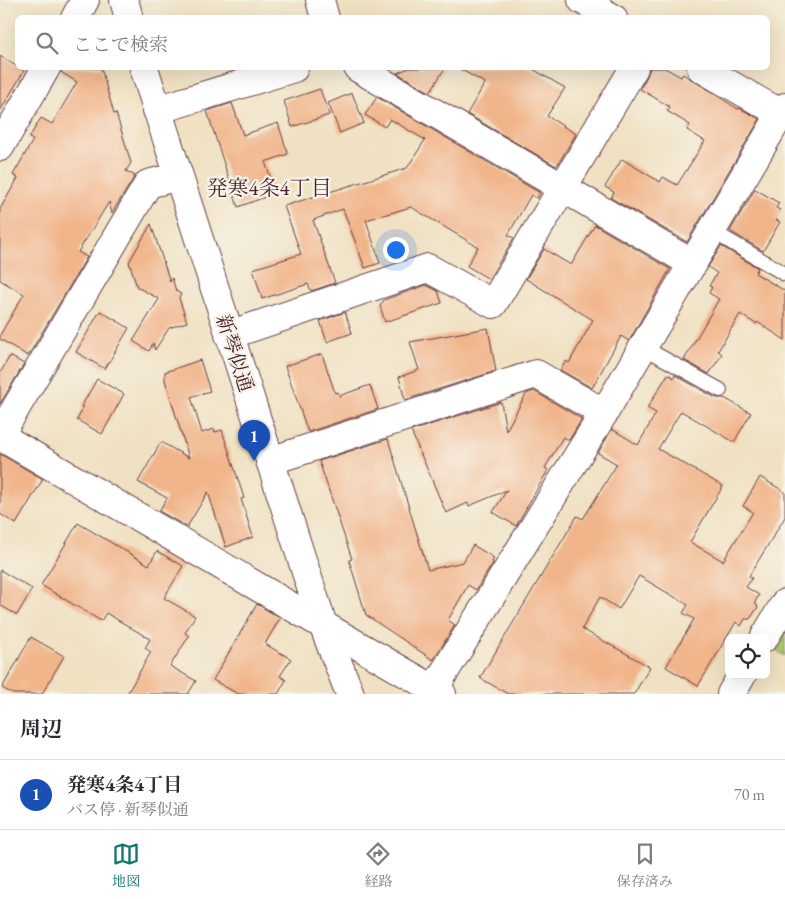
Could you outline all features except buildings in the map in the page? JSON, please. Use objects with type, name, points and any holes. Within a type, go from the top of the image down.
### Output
[{"type":"street","points":[[77,15],[85,0]]},
{"type":"street","points":[[124,0],[128,15]]},
{"type":"street","points":[[320,0],[324,15]]},
{"type":"street","points":[[582,0],[608,15]]},
{"type":"street","points":[[0,147],[45,70]]},
{"type":"street","name":"新琴似通","points":[[145,70],[323,624],[350,694]]},
{"type":"street","points":[[157,110],[287,70]]},
{"type":"street","points":[[361,70],[693,264]]},
{"type":"street","points":[[229,335],[428,268],[493,304],[633,70]]},
{"type":"street","points":[[179,176],[148,184],[0,435],[438,692],[784,112],[705,70]]},
{"type":"street","points":[[270,461],[536,374],[604,414]]},
{"type":"street","points":[[766,634],[785,603]]},
{"type":"street","points":[[731,694],[740,679]]},
{"type":"lane","points":[[712,231],[785,274]]},
{"type":"lane","points":[[644,347],[720,390]]},
{"type":"green space","points":[[785,628],[785,656],[773,649]]},
{"type":"place","name":"発寒4条4丁目","points":[[254,461]]},
{"type":"district","name":"発寒4条4丁目","points":[[269,187]]}]
